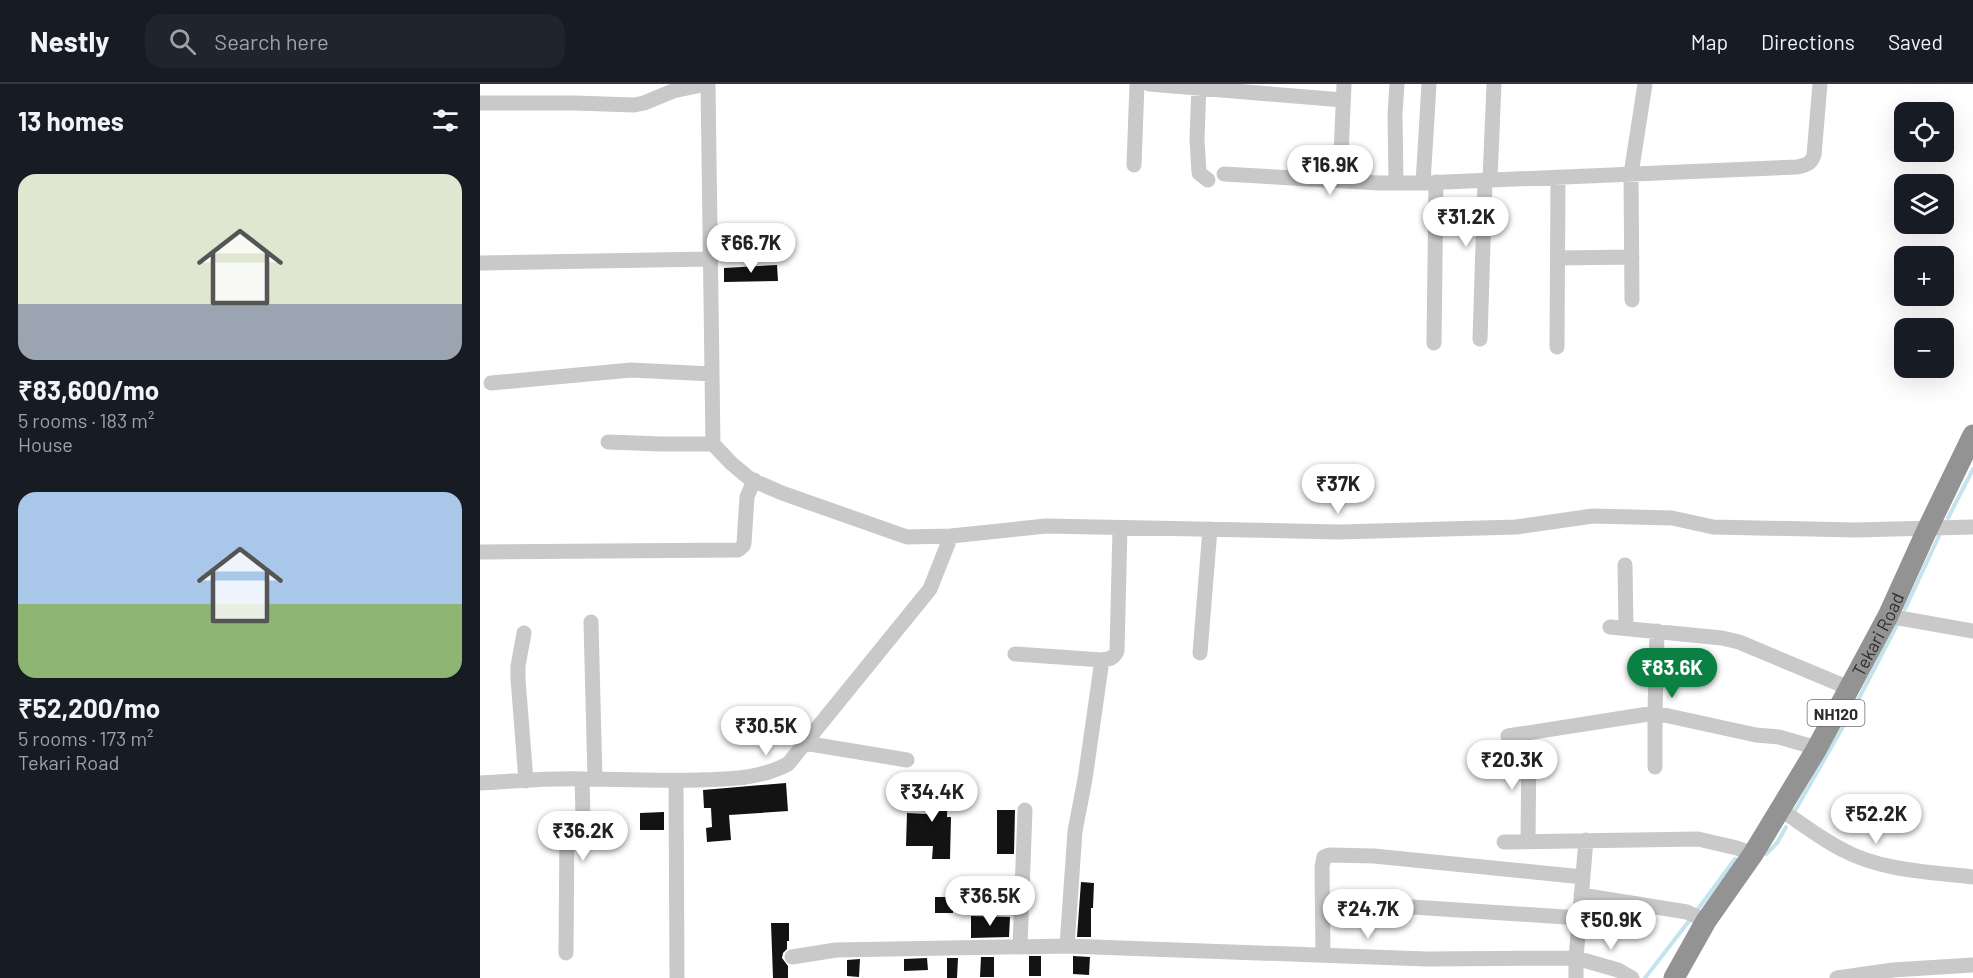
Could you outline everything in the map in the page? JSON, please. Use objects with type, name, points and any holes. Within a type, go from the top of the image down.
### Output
[{"type":"highway","name":"Tekari Road","points":[[1674,978],[1706,921],[1753,854],[1816,750],[1888,616],[1973,435]]},
{"type":"street","points":[[480,103],[634,105],[674,91],[708,84],[713,444],[731,463],[754,480],[804,501],[907,537],[951,536],[1046,526],[1340,532],[1516,527],[1593,516],[1672,518],[1713,527],[1927,530],[1973,527]]},
{"type":"street","points":[[1134,165],[1137,84]]},
{"type":"street","points":[[1149,84],[1199,86],[1343,100]]},
{"type":"street","points":[[1340,180],[1344,84]]},
{"type":"street","points":[[1396,183],[1397,84]]},
{"type":"street","points":[[1429,84],[1434,343]]},
{"type":"street","points":[[1490,180],[1494,84]]},
{"type":"street","points":[[1632,300],[1631,174],[1645,84]]},
{"type":"street","points":[[1224,174],[1396,183],[1797,167],[1812,161],[1814,155],[1820,84]]},
{"type":"street","points":[[1199,86],[1197,139],[1199,173],[1208,180]]},
{"type":"street","points":[[1557,177],[1557,347]]},
{"type":"street","points":[[1480,339],[1485,182],[1490,180]]},
{"type":"street","points":[[1557,258],[1632,257]]},
{"type":"street","points":[[480,263],[711,259]]},
{"type":"street","points":[[491,383],[631,370],[712,374]]},
{"type":"street","points":[[608,442],[713,444]]},
{"type":"street","points":[[480,552],[738,550],[744,543],[747,497],[754,480]]},
{"type":"street","points":[[1015,654],[1102,660],[1112,658],[1117,651],[1120,528]]},
{"type":"street","points":[[1200,653],[1210,529]]},
{"type":"street","points":[[480,783],[589,779],[676,781],[729,779],[756,777],[788,764],[930,589],[951,536]]},
{"type":"street","points":[[1624,565],[1626,628]]},
{"type":"street","points":[[1888,616],[1973,631]]},
{"type":"street","points":[[566,953],[567,825],[583,816],[589,779],[591,622]]},
{"type":"street","points":[[1610,627],[1722,638],[1739,642],[1849,688]]},
{"type":"street","points":[[1655,767],[1657,632]]},
{"type":"street","points":[[524,633],[518,679],[526,781]]},
{"type":"street","points":[[1067,946],[1075,831],[1102,660]]},
{"type":"street","points":[[1508,736],[1655,714],[1756,735],[1779,737],[1816,750]]},
{"type":"street","points":[[1528,841],[1529,741]]},
{"type":"street","points":[[804,743],[907,760]]},
{"type":"street","points":[[676,781],[677,978]]},
{"type":"street","points":[[1020,946],[1025,810]]},
{"type":"street","points":[[1781,810],[1843,850],[1867,860],[1925,872],[1973,877]]},
{"type":"street","points":[[1504,842],[1698,839],[1753,854]]},
{"type":"street","points":[[1576,978],[1586,840]]},
{"type":"street","points":[[1323,954],[1322,867],[1324,857],[1329,855],[1374,856],[1583,877]]},
{"type":"street","points":[[1581,895],[1687,912],[1706,921]]},
{"type":"street","points":[[1382,905],[1580,918]]},
{"type":"street","points":[[792,957],[836,950],[1067,946],[1426,958],[1576,958],[1618,970],[1632,978]]},
{"type":"street","points":[[1837,978],[1893,970],[1973,965]]},
{"type":"building","points":[[777,265],[778,281],[724,282],[724,268]]},
{"type":"building","points":[[928,782],[948,783],[947,817],[951,817],[950,859],[932,859],[933,846],[906,846],[907,813],[927,814]]},
{"type":"building","points":[[786,783],[788,811],[729,815],[731,840],[707,842],[706,828],[712,827],[711,808],[704,808],[703,790]]},
{"type":"building","points":[[997,810],[1015,810],[1014,854],[997,854]]},
{"type":"building","points":[[664,812],[664,830],[640,830],[640,813]]},
{"type":"building","points":[[1081,882],[1094,883],[1091,937],[1077,937]]},
{"type":"building","points":[[935,897],[953,897],[953,913],[935,913]]},
{"type":"building","points":[[971,916],[1010,917],[1009,937],[971,938]]},
{"type":"building","points":[[771,923],[789,923],[789,941],[787,941],[787,949],[782,958],[788,966],[788,978],[773,978]]},
{"type":"building","points":[[1029,956],[1041,956],[1041,976],[1029,976]]},
{"type":"building","points":[[1073,956],[1090,957],[1089,975],[1073,974]]},
{"type":"building","points":[[981,957],[994,957],[994,977],[980,977]]},
{"type":"building","points":[[927,958],[928,970],[904,971],[904,959]]},
{"type":"building","points":[[947,958],[958,958],[957,978],[947,978]]},
{"type":"building","points":[[860,959],[859,977],[847,976],[847,960]]},
{"type":"waterway","points":[[1948,518],[1973,469]]},
{"type":"waterway","points":[[1905,609],[1939,536]]},
{"type":"waterway","points":[[1796,809],[1857,702],[1897,625]]},
{"type":"waterway","points":[[1766,854],[1777,843],[1786,827]]},
{"type":"waterway","points":[[1698,909],[1735,859]]},
{"type":"waterway","points":[[1645,978],[1689,921]]}]
